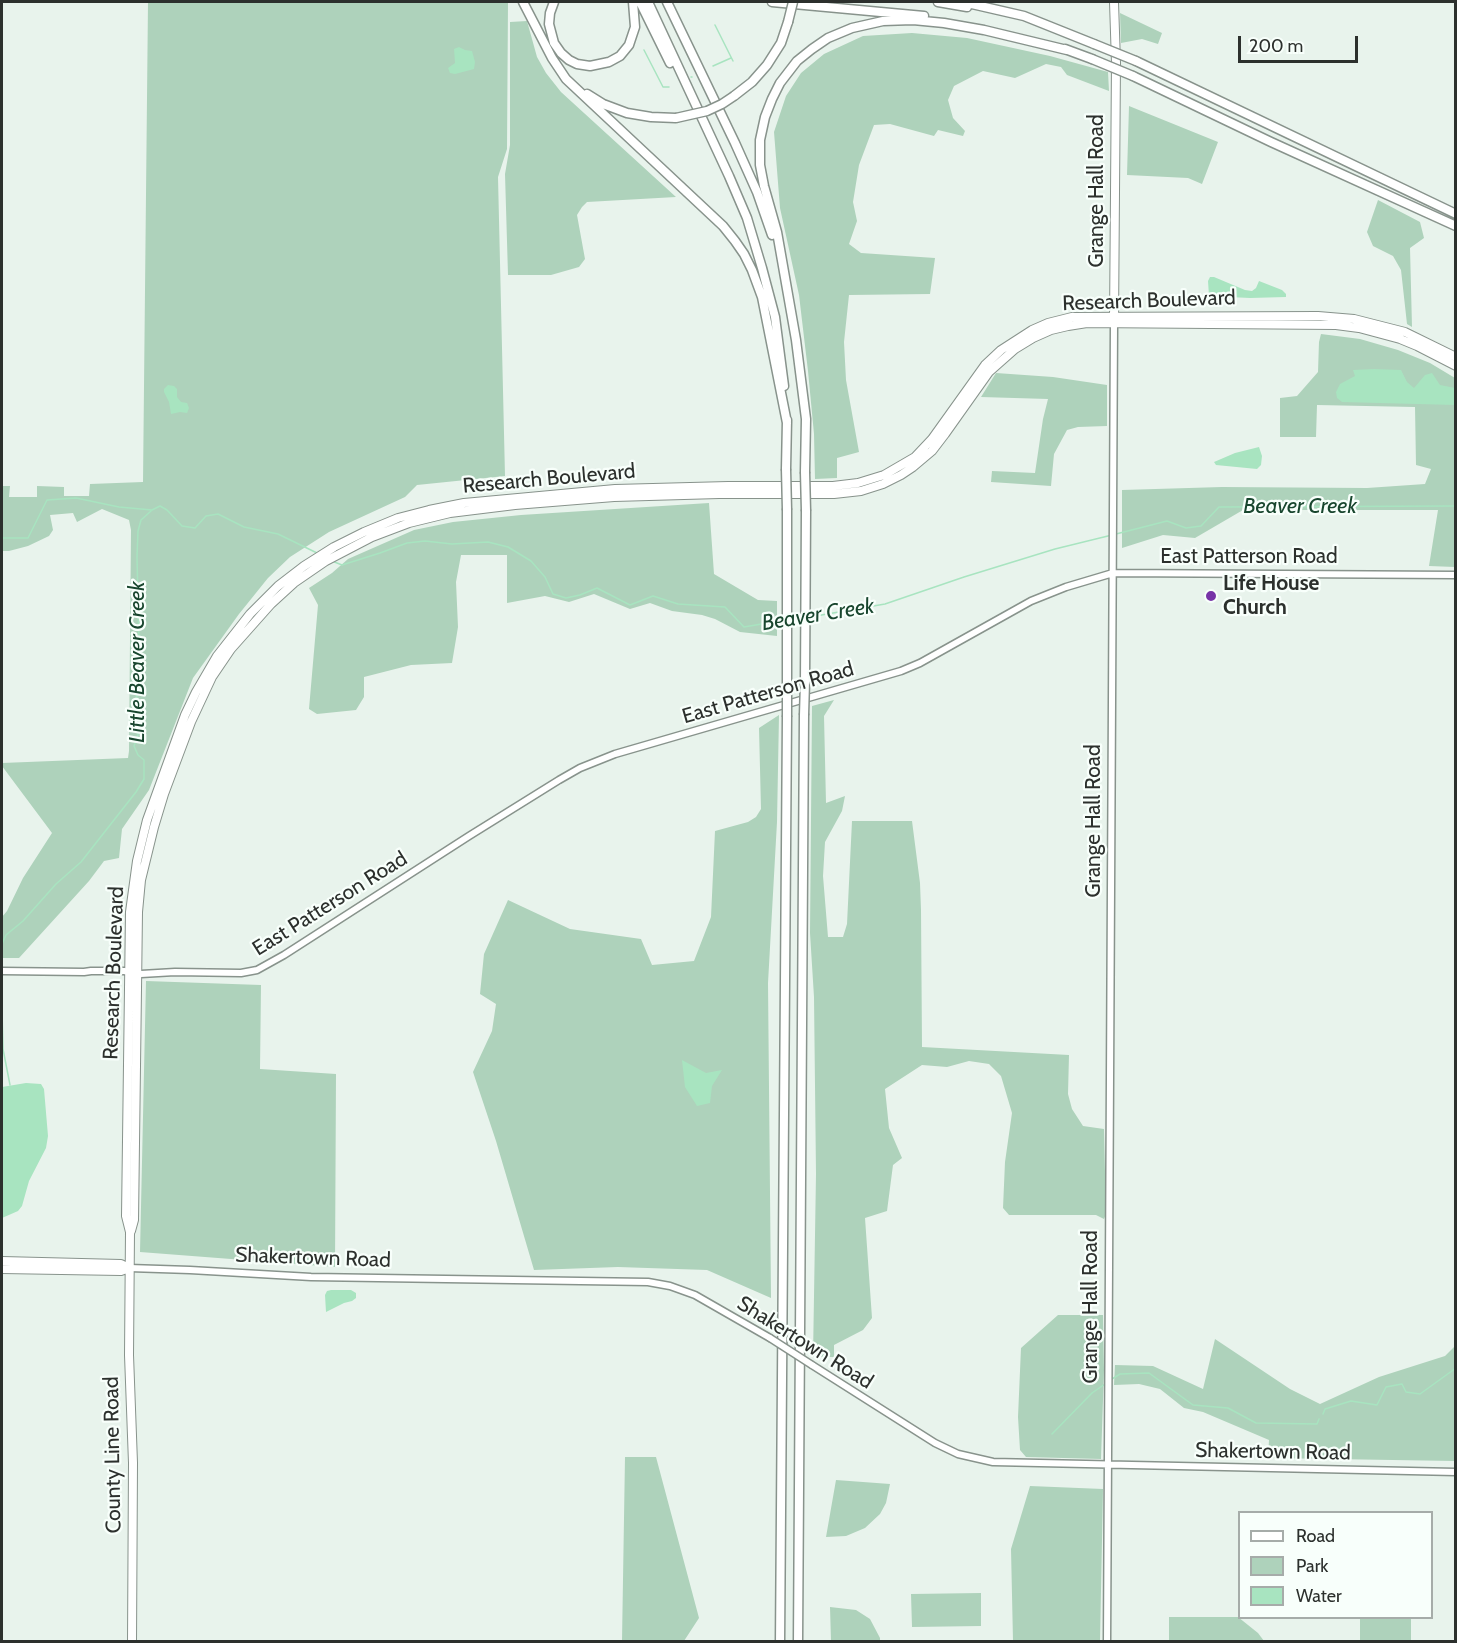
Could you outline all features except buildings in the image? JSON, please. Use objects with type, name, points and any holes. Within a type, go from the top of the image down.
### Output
[{"type":"highway","points":[[523,2],[548,52],[570,84],[723,226],[739,247],[759,288],[787,423]]},
{"type":"highway","points":[[554,2],[549,24],[554,43],[569,60],[590,66],[609,62],[620,56],[629,45],[635,27],[633,2]]},
{"type":"highway","points":[[640,2],[702,130],[729,176]]},
{"type":"highway","points":[[648,2],[747,218],[775,317],[786,397],[787,717],[780,1641]]},
{"type":"highway","points":[[669,2],[757,192],[774,239],[785,282]]},
{"type":"highway","points":[[772,2],[883,11],[958,21],[1023,36],[1068,50],[1133,76],[1455,226]]},
{"type":"highway","points":[[548,52],[571,81],[603,104],[638,116],[676,118],[707,111],[722,104],[752,82],[767,65],[781,43],[793,2]]},
{"type":"highway","points":[[938,2],[1013,16],[1066,33]]},
{"type":"highway","points":[[963,2],[1024,16],[1136,61],[1455,214]]},
{"type":"highway","points":[[798,1641],[806,419],[802,377],[777,232],[762,176],[760,140],[765,117],[777,89],[791,68],[804,55],[828,38],[871,23],[903,20],[929,21],[984,30],[1068,50]]},
{"type":"main road","name":"Grange Hall Road","points":[[1114,2],[1116,72],[1114,320]]},
{"type":"main road","name":"Research Boulevard","points":[[129,1268],[130,1232],[126,1216],[131,1127],[133,972],[130,912],[137,861],[147,820],[185,715],[196,692],[230,639],[250,614],[278,586],[308,568],[372,537],[410,523],[450,513],[515,505],[648,495],[834,494],[861,491],[883,484],[913,467],[932,451],[989,372],[1015,349],[1051,330],[1068,326],[1114,320],[1318,316],[1354,319],[1405,332],[1455,357]]},
{"type":"main road","name":"Research Boulevard","points":[[308,568],[334,547],[364,532],[398,518],[464,503],[615,489],[833,486],[858,483],[884,476],[915,457],[932,439],[985,366],[1000,350],[1040,326],[1072,317],[1314,324],[1359,328],[1400,339],[1455,366]]},
{"type":"main road","points":[[2,1261],[121,1264],[129,1268]]},
{"type":"main road","points":[[2,1269],[121,1271],[129,1268]]},
{"type":"main road","name":"County Line Road","points":[[129,1268],[133,1517],[132,1641]]},
{"type":"street","name":"Grange Hall Road","points":[[1107,1641],[1114,320]]},
{"type":"street","name":"East Patterson Road","points":[[4,971],[240,974],[257,970],[580,768],[625,751],[901,671],[929,658],[1031,601],[1066,587],[1113,573],[1455,574]]},
{"type":"street","name":"Shakertown Road","points":[[129,1268],[311,1276],[648,1282],[670,1286],[695,1295],[770,1338],[934,1443],[958,1454],[993,1462],[1455,1472]]},
{"type":"green space","points":[[148,2],[508,2],[507,149],[498,177],[505,476],[417,485],[405,497],[329,532],[290,557],[268,578],[193,678],[149,790],[122,829],[119,858],[104,861],[89,881],[19,958],[2,958],[2,917],[23,878],[52,833],[2,763],[128,758],[131,530],[129,520],[102,509],[77,522],[73,513],[50,515],[53,530],[49,536],[28,546],[2,551],[2,486],[10,486],[9,497],[37,497],[37,486],[64,487],[64,496],[89,496],[90,484],[143,482]]},
{"type":"green space","points":[[1120,13],[1162,33],[1158,44],[1142,39],[1121,43]]},
{"type":"green space","points":[[527,21],[537,57],[561,92],[676,197],[587,202],[577,215],[585,259],[579,267],[551,275],[508,275],[505,174],[510,145],[510,22]]},
{"type":"green space","points":[[912,33],[967,38],[1050,56],[1108,72],[1109,91],[1067,75],[1061,67],[1046,64],[1015,78],[983,71],[954,86],[948,100],[953,118],[965,131],[963,136],[938,130],[934,136],[890,124],[874,125],[859,165],[853,202],[857,221],[849,244],[861,253],[935,258],[930,294],[849,295],[844,342],[846,380],[859,452],[837,458],[837,478],[815,479],[814,434],[808,371],[799,295],[780,208],[774,132],[786,96],[801,73],[824,54],[863,36]]},
{"type":"green space","points":[[1129,106],[1218,142],[1202,184],[1188,178],[1127,175]]},
{"type":"green space","points":[[1378,200],[1420,222],[1424,238],[1410,248],[1412,327],[1407,324],[1401,270],[1393,256],[1373,246],[1367,232]]},
{"type":"green space","points":[[1321,334],[1360,339],[1398,350],[1430,363],[1455,378],[1455,567],[1429,566],[1438,510],[1243,510],[1195,538],[1163,535],[1122,548],[1122,490],[1222,487],[1367,488],[1425,484],[1431,469],[1416,465],[1415,407],[1317,405],[1316,437],[1280,437],[1280,398],[1297,396],[1318,372]]},
{"type":"green space","points":[[996,373],[1053,377],[1107,385],[1107,426],[1078,427],[1067,430],[1054,454],[1051,486],[991,482],[992,471],[1035,473],[1048,399],[981,397]]},
{"type":"green space","points":[[709,503],[714,574],[758,600],[777,601],[777,636],[740,632],[715,619],[672,611],[650,603],[630,609],[594,594],[569,602],[545,596],[507,603],[507,555],[461,555],[456,582],[458,627],[452,663],[411,665],[364,677],[364,697],[356,710],[317,714],[309,709],[318,605],[309,588],[348,559],[414,530],[453,522],[521,515]]},
{"type":"green space","points":[[834,700],[824,716],[826,803],[845,796],[842,811],[825,842],[823,876],[828,937],[843,937],[847,924],[852,821],[912,821],[920,883],[922,1047],[1069,1055],[1068,1094],[1072,1109],[1083,1126],[1104,1129],[1106,1214],[1104,1219],[1096,1215],[1009,1215],[1003,1208],[1005,1162],[1012,1113],[1001,1076],[989,1064],[969,1061],[947,1067],[922,1065],[885,1089],[889,1128],[902,1158],[893,1165],[887,1211],[865,1218],[872,1318],[863,1330],[834,1345],[834,1357],[813,1357],[816,1174],[814,997],[810,933],[812,706]]},
{"type":"green space","points":[[779,715],[777,822],[768,983],[771,1298],[707,1270],[618,1267],[534,1270],[473,1072],[492,1031],[496,1004],[480,994],[484,954],[508,900],[570,929],[641,939],[652,965],[694,961],[711,917],[715,831],[748,822],[756,817],[761,809],[759,728]]},
{"type":"green space","points":[[146,981],[261,985],[260,1069],[336,1074],[335,1267],[140,1252]]},
{"type":"green space","points":[[1058,1315],[1103,1315],[1101,1459],[1026,1457],[1020,1450],[1018,1417],[1021,1348]]},
{"type":"green space","points":[[1215,1339],[1290,1389],[1320,1404],[1379,1377],[1445,1356],[1455,1346],[1455,1461],[1268,1458],[1269,1440],[1203,1412],[1184,1408],[1160,1389],[1139,1384],[1114,1385],[1115,1365],[1153,1366],[1203,1389]]},
{"type":"green space","points":[[625,1457],[656,1457],[699,1618],[684,1641],[622,1641]]},
{"type":"green space","points":[[836,1480],[890,1484],[886,1503],[880,1514],[865,1528],[846,1536],[826,1537]]},
{"type":"green space","points":[[1030,1486],[1103,1489],[1100,1641],[1013,1641],[1011,1549]]},
{"type":"green space","points":[[981,1593],[981,1626],[912,1627],[911,1594]]},
{"type":"green space","points":[[830,1607],[856,1610],[870,1619],[880,1641],[831,1641]]},
{"type":"green space","points":[[1169,1617],[1238,1617],[1258,1633],[1264,1641],[1169,1641]]},
{"type":"green space","points":[[1360,1619],[1411,1619],[1411,1641],[1360,1641]]},
{"type":"water","points":[[459,47],[472,51],[474,69],[455,74],[450,73],[448,68],[455,63],[454,49]]},
{"type":"water","points":[[1210,277],[1252,291],[1259,281],[1282,290],[1286,297],[1209,296]]},
{"type":"water","points":[[1353,370],[1401,370],[1407,382],[1414,388],[1425,375],[1432,373],[1440,385],[1455,388],[1455,405],[1342,402],[1337,398],[1336,392],[1340,384],[1355,376]]},
{"type":"water","points":[[168,385],[177,389],[177,397],[181,402],[187,403],[189,408],[187,413],[171,414],[164,392]]},
{"type":"water","points":[[1259,447],[1262,456],[1261,465],[1257,469],[1216,465],[1214,462],[1235,453]]},
{"type":"water","points":[[682,1060],[706,1073],[722,1070],[712,1086],[710,1103],[697,1106],[685,1087]]},
{"type":"water","points":[[26,1083],[41,1084],[44,1089],[48,1136],[46,1148],[29,1181],[22,1206],[18,1211],[2,1218],[2,1087]]},
{"type":"water","points":[[331,1290],[351,1290],[356,1293],[356,1298],[326,1312],[325,1295]]},
{"type":"waterway","points":[[715,25],[733,61]]},
{"type":"waterway","points":[[644,50],[663,87],[669,87]]},
{"type":"waterway","points":[[713,66],[731,58]]},
{"type":"waterway","name":"Beaver Creek","points":[[2,538],[28,538],[47,500],[76,498],[119,507],[152,510],[160,506],[182,526],[195,528],[206,516],[218,514],[244,527],[278,534],[317,553]]},
{"type":"waterway","name":"Beaver Creek","points":[[1116,534],[1167,521],[1186,528],[1201,526],[1219,507],[1456,506]]},
{"type":"waterway","name":"Little Beaver Creek","points":[[2,944],[6,935],[23,921],[56,884],[81,862],[144,779],[144,760],[138,755],[134,746],[138,735],[137,557],[138,531],[141,520],[151,511]]},
{"type":"waterway","name":"Beaver Creek","points":[[810,617],[885,604],[1055,549],[1112,535]]},
{"type":"waterway","name":"Beaver Creek","points":[[332,561],[342,565],[407,543],[488,542],[508,547],[531,561],[545,577],[553,594],[566,598],[597,588],[630,605],[653,596],[678,604],[725,607],[744,627],[785,620]]},
{"type":"waterway","name":"Beaver Creek","points":[[789,619],[802,618]]},
{"type":"waterway","name":"Little Beaver Creek","points":[[2,1011],[3,1049],[10,1085]]},
{"type":"waterway","points":[[1323,1414],[1325,1409],[1351,1401],[1377,1405],[1386,1387],[1402,1384],[1406,1392],[1420,1394],[1456,1368]]},
{"type":"waterway","points":[[1112,1379],[1120,1374],[1149,1373],[1193,1405],[1228,1408],[1256,1423],[1317,1424],[1319,1419]]},
{"type":"waterway","points":[[1052,1434],[1092,1393],[1105,1384]]},
{"type":"place","name":"Life House Church","points":[[1211,596]]}]
